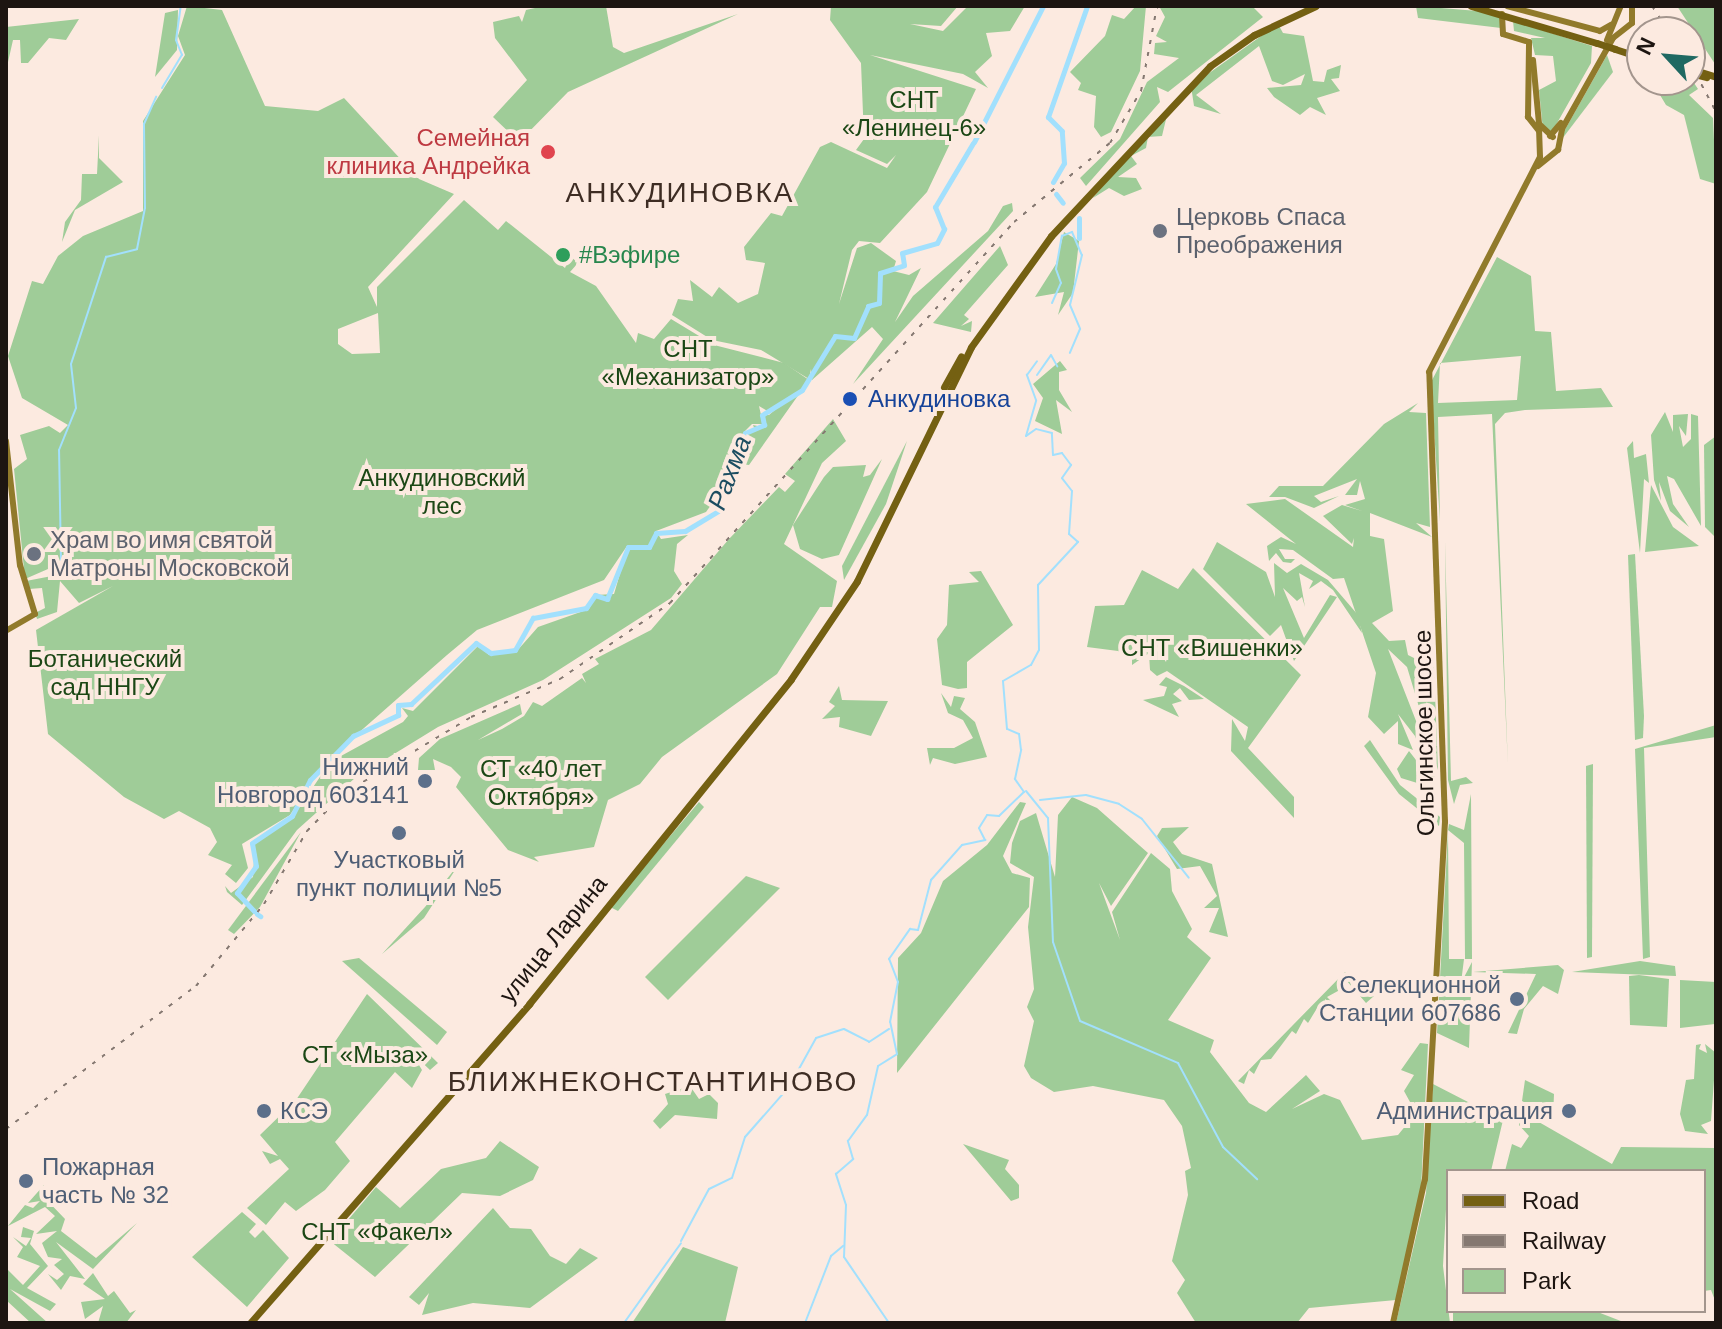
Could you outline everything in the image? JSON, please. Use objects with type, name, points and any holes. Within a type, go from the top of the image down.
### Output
[{"type":"main road","name":"улица Ларина","points":[[248,1323],[529,1004],[778,695],[865,559],[954,368],[1019,270],[1188,79],[1234,43],[1304,6]]},
{"type":"main road","points":[[778,695],[857,581],[957,373],[1030,263],[1189,85],[1254,35],[1316,6]]},
{"type":"main road","points":[[1471,6],[1601,42]]},
{"type":"main road","points":[[1487,6],[1626,51]]},
{"type":"main road","points":[[1507,6],[1600,31]]},
{"type":"main road","points":[[1632,6],[1633,15]]},
{"type":"main road","points":[[1539,146],[1549,135],[1620,8],[1633,15]]},
{"type":"main road","points":[[1502,14],[1508,29],[1529,42],[1529,114],[1537,118],[1558,142]]},
{"type":"main road","points":[[1508,29],[1516,18]]},
{"type":"main road","points":[[1538,166],[1551,156],[1613,38],[1626,27],[1614,20]]},
{"type":"main road","points":[[1600,31],[1614,20]]},
{"type":"main road","points":[[1508,29],[1533,43],[1538,166]]},
{"type":"main road","points":[[1600,31],[1601,42]]},
{"type":"main road","points":[[1539,146],[1551,156]]},
{"type":"main road","name":"Ольгинское шоссе","points":[[1393,1323],[1425,1179],[1445,818],[1429,372],[1538,166]]},
{"type":"main road","points":[[6,441],[34,620],[6,631]]},
{"type":"green space","name":"Анкудиновский лес","points":[[187,6],[222,10],[265,106],[318,111],[344,98],[419,179],[454,194],[368,287],[377,307],[377,287],[464,200],[498,230],[506,221],[565,268],[570,256],[578,263],[570,272],[596,286],[636,343],[638,333],[654,339],[671,319],[714,345],[784,363],[809,380],[749,465],[741,464],[737,457],[744,450],[740,440],[747,445],[746,433],[755,430],[753,425],[762,427],[765,424],[763,415],[769,415],[796,392],[769,412],[759,406],[763,424],[752,424],[744,432],[746,442],[739,438],[729,480],[706,512],[656,531],[661,539],[688,535],[677,544],[674,571],[682,584],[671,598],[543,680],[438,727],[355,778],[297,830],[242,905],[227,892],[225,886],[231,893],[253,877],[255,844],[293,817],[330,762],[403,722],[408,716],[402,708],[413,711],[478,646],[489,655],[516,652],[538,627],[589,609],[596,595],[614,594],[627,550],[645,545],[627,546],[604,580],[477,630],[322,765],[290,815],[242,844],[248,868],[236,883],[225,874],[232,865],[208,855],[217,842],[210,828],[179,811],[164,819],[124,797],[48,734],[36,630],[113,586],[79,603],[60,581],[57,612],[37,619],[31,597],[37,612],[45,608],[42,588],[29,589],[26,581],[52,576],[48,569],[25,579],[14,469],[27,459],[20,435],[49,426],[60,433],[68,425],[22,398],[8,356],[32,281],[43,284],[58,256],[83,236],[143,211],[143,121],[185,55],[178,36]],"holes":[[[378,313],[380,353],[352,354],[338,344],[338,329]]]},
{"type":"green space","points":[[544,6],[606,6],[613,47],[624,53],[738,14],[568,92],[519,142],[493,117],[527,80],[495,38],[493,22],[519,16],[522,22],[526,10]]},
{"type":"green space","name":"СНТ «Ленинец-6»","points":[[831,6],[958,6],[941,26],[910,24],[943,31],[968,6],[1025,6],[1010,31],[986,33],[992,56],[975,72],[988,88],[963,74],[870,55],[976,89],[927,192],[880,243],[859,241],[852,250],[839,304],[857,248],[871,243],[896,261],[893,271],[909,275],[921,268],[895,322],[913,296],[988,231],[1003,206],[1012,203],[1013,211],[853,384],[883,339],[872,327],[812,380],[811,369],[809,379],[761,350],[712,340],[672,315],[678,299],[693,301],[690,280],[712,297],[719,287],[738,303],[758,294],[765,263],[746,260],[744,247],[771,213],[782,216],[820,147],[831,142],[887,168],[896,155],[887,164],[856,150],[864,139],[861,63],[830,20]]},
{"type":"green space","points":[[1136,6],[1146,6],[1140,71],[1111,132],[1101,137],[1094,127],[1096,96],[1078,90],[1081,83],[1070,72],[1105,36],[1112,15],[1124,19]]},
{"type":"green space","points":[[1159,6],[1252,6],[1263,17],[1168,92],[1157,87],[1160,102],[1086,186],[1080,178],[1120,139],[1147,82],[1179,58],[1154,54],[1155,43],[1167,42],[1156,36],[1165,17]]},
{"type":"green space","points":[[1416,6],[1478,11],[1502,17],[1501,28],[1418,18]]},
{"type":"green space","points":[[1677,6],[1716,6],[1716,64],[1706,50],[1706,16],[1684,16]]},
{"type":"green space","points":[[178,10],[177,50],[155,77],[165,13]]},
{"type":"green space","points":[[79,19],[66,40],[49,38],[28,63],[21,63],[20,40],[13,40],[6,71],[6,27]]},
{"type":"green space","points":[[1513,21],[1592,46],[1591,63],[1552,132],[1543,130],[1539,90],[1556,81],[1553,56],[1535,55],[1531,38],[1545,38],[1514,31]]},
{"type":"green space","points":[[1278,24],[1283,33],[1304,36],[1313,81],[1324,82],[1327,70],[1341,65],[1339,78],[1331,79],[1340,91],[1317,98],[1326,115],[1310,107],[1300,115],[1274,97],[1267,88],[1301,85],[1305,74],[1283,85],[1272,81],[1259,46],[1196,95],[1221,114],[1194,106],[1191,86]]},
{"type":"green space","points":[[1607,55],[1613,72],[1562,139],[1562,135]]},
{"type":"green space","points":[[1661,96],[1690,96],[1713,118],[1716,184],[1700,179],[1684,115],[1666,105]]},
{"type":"green space","points":[[1169,107],[1162,136],[1148,137],[1146,148],[1131,156],[1137,164],[1118,177],[1136,178],[1142,189],[1124,196],[1109,188],[1093,198]]},
{"type":"green space","points":[[99,135],[99,158],[123,182],[75,210],[62,242],[65,222],[81,200],[82,174],[97,174]]},
{"type":"green space","points":[[1064,232],[1079,241],[1073,293],[1058,315],[1064,292],[1035,297],[1056,264]]},
{"type":"green space","points":[[1000,246],[1008,265],[964,315],[969,319],[961,326],[972,321],[971,332],[933,323]]},
{"type":"green space","points":[[1497,257],[1531,276],[1535,331],[1551,332],[1556,391],[1601,388],[1613,407],[1525,410],[1505,413],[1495,424],[1508,767],[1492,414],[1438,417],[1440,522],[1431,382],[1440,365],[1438,403],[1517,400],[1521,356],[1441,363]]},
{"type":"green space","points":[[1060,361],[1067,370],[1059,372],[1059,390],[1072,412],[1056,400],[1062,434],[1035,421],[1043,398],[1033,384]]},
{"type":"green space","points":[[1418,403],[1409,412],[1426,413],[1430,527],[1416,523],[1432,537],[1370,513],[1370,536],[1384,539],[1393,611],[1372,623],[1389,641],[1405,640],[1408,655],[1434,668],[1438,770],[1407,667],[1388,649],[1434,767],[1435,781],[1427,786],[1401,778],[1397,769],[1409,751],[1430,778],[1415,736],[1398,714],[1413,750],[1398,744],[1398,721],[1384,734],[1368,717],[1376,673],[1344,578],[1333,579],[1293,550],[1279,549],[1285,559],[1295,559],[1291,563],[1283,562],[1276,553],[1269,561],[1267,546],[1281,537],[1296,544],[1246,504],[1285,499],[1353,547],[1354,538],[1352,544],[1323,516],[1342,505],[1362,511],[1345,505],[1365,499],[1360,481],[1357,495],[1345,495],[1357,479],[1314,496],[1321,502],[1339,496],[1314,508],[1285,497],[1269,497],[1279,486],[1323,486],[1384,424]]},
{"type":"green space","points":[[1665,412],[1673,432],[1673,415],[1688,414],[1686,436],[1679,426],[1683,447],[1691,439],[1691,414],[1698,416],[1701,526],[1674,479],[1667,476],[1673,504],[1689,527],[1670,511],[1659,482],[1661,501],[1654,480],[1651,435]]},
{"type":"green space","name":"СТ «40 лет Октября»","points":[[833,419],[846,441],[822,463],[784,544],[837,581],[832,607],[820,607],[777,674],[662,757],[640,784],[608,800],[594,847],[534,857],[539,862],[508,850],[456,787],[461,777],[451,767],[433,759],[435,770],[418,770],[419,758],[440,739],[520,704],[522,714],[478,740],[502,729],[524,716],[533,702],[542,706],[582,678],[586,683],[582,674],[599,664],[595,659],[651,630],[729,539],[779,487],[785,492],[795,481],[785,474]]},
{"type":"green space","points":[[1716,436],[1716,538],[1705,527],[1704,445]]},
{"type":"green space","points":[[907,441],[886,504],[844,580],[842,566]]},
{"type":"green space","points":[[1633,441],[1634,458],[1646,454],[1649,483],[1644,479],[1640,553],[1627,448]]},
{"type":"green space","points":[[882,459],[839,555],[822,559],[800,549],[793,525],[833,467],[866,465],[863,477],[870,475]]},
{"type":"green space","points":[[1651,485],[1673,527],[1699,546],[1645,552]]},
{"type":"green space","points":[[1445,540],[1451,781],[1466,777],[1473,783],[1460,785],[1454,804],[1448,780]]},
{"type":"green space","points":[[1217,542],[1266,572],[1275,597],[1274,563],[1287,573],[1301,564],[1328,580],[1358,615],[1362,633],[1333,590],[1321,581],[1309,589],[1313,581],[1299,573],[1305,607],[1302,597],[1297,601],[1283,588],[1304,638],[1330,595],[1337,597],[1294,661],[1281,625],[1270,636],[1203,569]]},
{"type":"green space","points":[[1635,554],[1644,716],[1643,738],[1635,740],[1628,555]]},
{"type":"green space","name":"СНТ «Вишенки»","points":[[1193,568],[1301,675],[1248,748],[1294,797],[1294,818],[1231,751],[1232,719],[1245,741],[1248,727],[1167,671],[1157,676],[1150,670],[1149,654],[1159,651],[1166,662],[1168,653],[1158,647],[1132,665],[1132,657],[1118,651],[1087,647],[1095,606],[1124,605],[1142,570],[1178,589]]},
{"type":"green space","points":[[981,571],[1013,625],[967,662],[967,688],[942,685],[937,639],[947,625],[949,585],[979,582],[969,572]]},
{"type":"green space","points":[[1166,677],[1204,699],[1189,700],[1180,688],[1173,694],[1182,701],[1172,704],[1179,717],[1143,700],[1164,696],[1167,687],[1159,685]]},
{"type":"green space","points":[[839,686],[842,700],[888,701],[871,736],[839,727],[840,717],[822,719],[835,706],[829,702]]},
{"type":"green space","points":[[941,693],[951,707],[954,696],[965,698],[960,709],[975,722],[987,757],[955,764],[933,758],[930,765],[927,748],[954,748],[973,738],[963,720],[948,713]]},
{"type":"green space","points":[[1716,725],[1716,737],[1644,748],[1650,957],[1643,959],[1635,749]]},
{"type":"green space","points":[[1370,740],[1400,785],[1440,817],[1439,826],[1399,794],[1364,746]]},
{"type":"green space","points":[[1593,764],[1592,957],[1587,958],[1586,766]]},
{"type":"green space","points":[[1471,794],[1472,959],[1465,959],[1464,843],[1448,830],[1449,824],[1464,830]]},
{"type":"green space","points":[[1072,797],[1097,808],[1148,853],[1111,906],[1099,883],[1120,940],[1112,912],[1151,853],[1170,869],[1172,891],[1192,929],[1187,937],[1211,958],[1168,1020],[1214,1040],[1210,1052],[1249,1103],[1266,1112],[1306,1075],[1320,1091],[1292,1109],[1324,1094],[1340,1100],[1362,1140],[1398,1135],[1416,1113],[1404,1091],[1414,1075],[1401,1070],[1420,1043],[1428,1044],[1421,1189],[1396,1300],[1309,1308],[1297,1323],[1196,1323],[1177,1293],[1185,1280],[1172,1261],[1188,1195],[1185,1171],[1191,1168],[1182,1126],[1164,1100],[1093,1086],[1054,1092],[1031,1078],[1024,1066],[1034,1021],[1027,1007],[1034,989],[1028,927],[1034,877],[1010,863],[1012,843],[1020,821],[1036,813],[1055,877],[1058,815]]},
{"type":"green space","points":[[699,802],[704,807],[618,911],[610,907]]},
{"type":"green space","points":[[1020,802],[1026,803],[1003,856],[1012,873],[1030,878],[1029,907],[897,1073],[898,958],[921,933],[943,881],[987,845]]},
{"type":"green space","points":[[1189,827],[1173,842],[1182,854],[1212,864],[1228,937],[1209,932],[1219,908],[1204,908],[1217,896],[1200,866],[1177,869],[1157,836],[1162,828]]},
{"type":"green space","points":[[301,832],[260,907],[234,934],[228,930]]},
{"type":"green space","points":[[1448,832],[1449,959],[1464,959],[1461,983],[1472,962],[1469,1048],[1437,1033]]},
{"type":"green space","points":[[461,861],[424,918],[382,954],[425,907]]},
{"type":"green space","points":[[746,876],[780,888],[668,1000],[645,977]]},
{"type":"green space","points":[[359,958],[447,1032],[437,1045],[342,961]]},
{"type":"green space","points":[[1640,961],[1675,966],[1676,976],[1572,972]]},
{"type":"green space","points":[[1558,965],[1564,970],[1558,994],[1543,986],[1524,1009],[1517,1034],[1508,1033],[1536,974],[1473,972]]},
{"type":"green space","points":[[1345,972],[1374,996],[1366,1003],[1346,980],[1347,986],[1327,997],[1339,1009],[1325,999],[1326,1006],[1319,1005],[1308,1023],[1304,1019],[1296,1034],[1292,1031],[1271,1059],[1261,1060],[1254,1074],[1249,1070],[1244,1084],[1238,1081]]},
{"type":"green space","points":[[1629,976],[1669,979],[1667,1027],[1630,1025]]},
{"type":"green space","points":[[1680,980],[1716,982],[1715,1024],[1680,1028]]},
{"type":"green space","name":"СТ «Мыза»","points":[[367,994],[438,1063],[430,1070],[411,1052],[422,1070],[412,1088],[395,1072],[335,1142],[350,1161],[325,1190],[296,1211],[285,1202],[266,1225],[247,1208],[289,1169],[280,1159],[270,1164],[262,1151],[278,1156],[260,1135],[296,1100]]},
{"type":"green space","points":[[1701,1044],[1699,1049],[1707,1053],[1705,1044],[1716,1053],[1711,1121],[1701,1125],[1708,1134],[1685,1131],[1680,1114],[1686,1080],[1694,1079],[1696,1045]]},
{"type":"green space","points":[[1525,1080],[1554,1094],[1553,1118],[1522,1101]]},
{"type":"green space","points":[[1433,1084],[1503,1120],[1491,1169],[1446,1169],[1443,1266],[1446,1313],[1449,1313],[1450,1323],[1396,1323],[1426,1193]]},
{"type":"green space","points":[[690,1086],[699,1099],[709,1094],[718,1103],[717,1119],[675,1115],[660,1129],[653,1121],[668,1104],[665,1094]]},
{"type":"green space","points":[[1523,1113],[1612,1164],[1621,1147],[1716,1148],[1716,1303],[1711,1290],[1706,1291],[1706,1169],[1506,1169],[1512,1144],[1521,1148],[1529,1136],[1519,1125]]},
{"type":"green space","name":"СНТ «Факел»","points":[[500,1141],[539,1167],[533,1180],[500,1196],[462,1193],[375,1277],[330,1241],[376,1187],[400,1208],[441,1169],[486,1158]]},
{"type":"green space","points":[[963,1144],[1009,1160],[1005,1169],[1019,1185],[1019,1198],[1011,1201]]},
{"type":"green space","points":[[44,1185],[41,1194],[65,1219],[61,1231],[96,1258],[137,1223],[93,1269],[56,1242],[85,1279],[70,1276],[61,1290],[48,1274],[57,1280],[64,1274],[54,1265],[62,1259],[48,1257],[42,1243],[57,1231],[36,1234],[55,1216],[45,1207],[8,1226],[25,1205],[33,1208],[40,1201],[28,1203]]},
{"type":"green space","points":[[493,1208],[510,1228],[531,1229],[550,1256],[566,1264],[580,1248],[598,1258],[530,1308],[473,1303],[422,1315],[429,1293],[419,1305],[409,1297]]},
{"type":"green space","points":[[242,1212],[256,1224],[249,1232],[255,1238],[263,1230],[289,1258],[247,1307],[192,1257]]},
{"type":"green space","points":[[23,1227],[34,1231],[30,1244],[48,1266],[27,1288],[56,1304],[50,1311],[10,1289],[48,1323],[31,1323],[6,1300],[6,1268],[23,1285],[40,1266],[17,1257],[23,1247],[13,1237],[26,1246],[31,1238],[21,1237]]},
{"type":"green space","points":[[683,1247],[738,1267],[725,1323],[632,1323]]},
{"type":"green space","points":[[93,1273],[108,1296],[114,1291],[130,1313],[136,1310],[126,1323],[98,1323],[103,1306],[85,1319],[81,1302],[105,1299],[83,1284]]},
{"type":"green space","points":[[1453,1313],[1600,1313],[1626,1323],[1453,1323]]},
{"type":"waterway","points":[[162,88],[182,55],[176,40],[181,6]]},
{"type":"waterway","name":"Рахма","points":[[974,142],[1043,6]]},
{"type":"waterway","points":[[1053,182],[1064,163],[1062,131],[1048,117],[1087,6]]},
{"type":"waterway","points":[[61,562],[59,450],[76,408],[71,364],[106,257],[137,249],[145,208],[144,124],[156,97]]},
{"type":"waterway","name":"Рахма","points":[[254,911],[237,893],[256,866],[252,843],[292,816],[310,780],[353,736],[398,715],[398,705],[411,704],[476,643],[491,653],[515,650],[533,618],[586,608],[595,595],[607,599],[628,547],[649,547],[656,533],[685,531],[718,511],[728,469],[743,450],[740,439],[746,444],[745,433],[764,425],[762,415],[802,390],[835,336],[854,338],[868,306],[879,303],[880,273],[904,265],[902,253],[937,243],[944,229],[935,207],[973,143]]},
{"type":"waterway","points":[[1056,194],[1063,203]]},
{"type":"waterway","points":[[1079,218],[1079,238]]},
{"type":"waterway","points":[[1052,303],[1061,283],[1056,269],[1062,236],[1072,232],[1082,255],[1070,305],[1080,329],[1070,353]]},
{"type":"waterway","points":[[1037,375],[1051,355],[1057,366]]},
{"type":"waterway","points":[[889,1323],[844,1257],[846,1205],[836,1174],[853,1159],[848,1141],[867,1115],[878,1066],[897,1054],[890,1022],[898,982],[889,959],[910,929],[918,930],[931,880],[962,845],[985,840],[979,828],[987,815],[999,816],[1024,792],[1015,779],[1021,750],[1019,734],[1007,729],[1003,681],[1031,665],[1039,650],[1038,585],[1078,542],[1069,534],[1072,491],[1062,478],[1071,465],[1062,453],[1053,455],[1052,433],[1036,429],[1026,436],[1036,400],[1027,375],[1037,361]]},
{"type":"waterway","points":[[1026,791],[1048,818],[1053,942],[1080,1021],[1178,1063],[1223,1147],[1257,1179]]},
{"type":"waterway","points":[[1040,800],[1086,795],[1119,804],[1142,819],[1189,878]]},
{"type":"waterway","points":[[681,1241],[709,1189],[732,1178],[745,1137],[789,1087],[816,1038],[844,1029],[869,1042],[889,1029]]},
{"type":"waterway","points":[[624,1323],[681,1243]]},
{"type":"waterway","points":[[805,1323],[831,1256],[843,1246]]},
{"type":"railway","points":[[6,1129],[196,986],[264,904],[307,831],[343,794],[471,717],[560,679],[670,603],[1014,222],[1110,143],[1141,91],[1157,6]]},
{"type":"railway","points":[[1652,6],[1659,16]]},
{"type":"railway","points":[[1706,93],[1716,112]]},
{"type":"place","name":"Семейная клиника Андрейка","points":[[548,152]]},
{"type":"place","name":"Церковь Спаса Преображения","points":[[1160,231]]},
{"type":"place","name":"#Вэфире","points":[[563,255]]},
{"type":"place","name":"Анкудиновка","points":[[850,399]]},
{"type":"place","name":"Храм во имя святой Матроны Московской","points":[[34,554]]},
{"type":"place","name":"Нижний Новгород 603141","points":[[425,781]]},
{"type":"place","name":"Участковый пункт полиции №5","points":[[399,833]]},
{"type":"place","name":"Селекционной Станции 607686","points":[[1517,999]]},
{"type":"place","name":"КСЭ","points":[[264,1111]]},
{"type":"place","name":"Администрация","points":[[1569,1111]]},
{"type":"place","name":"Пожарная часть № 32","points":[[26,1181]]},
{"type":"district","name":"АНКУДИНОВКА","points":[[680,193]]},
{"type":"district","name":"БЛИЖНЕКОНСТАНТИНОВО","points":[[653,1082]]},
{"type":"park label","name":"СНТ «Механизатор»","points":[[688,363]]},
{"type":"park label","name":"Ботанический сад ННГУ","points":[[105,673]]}]
